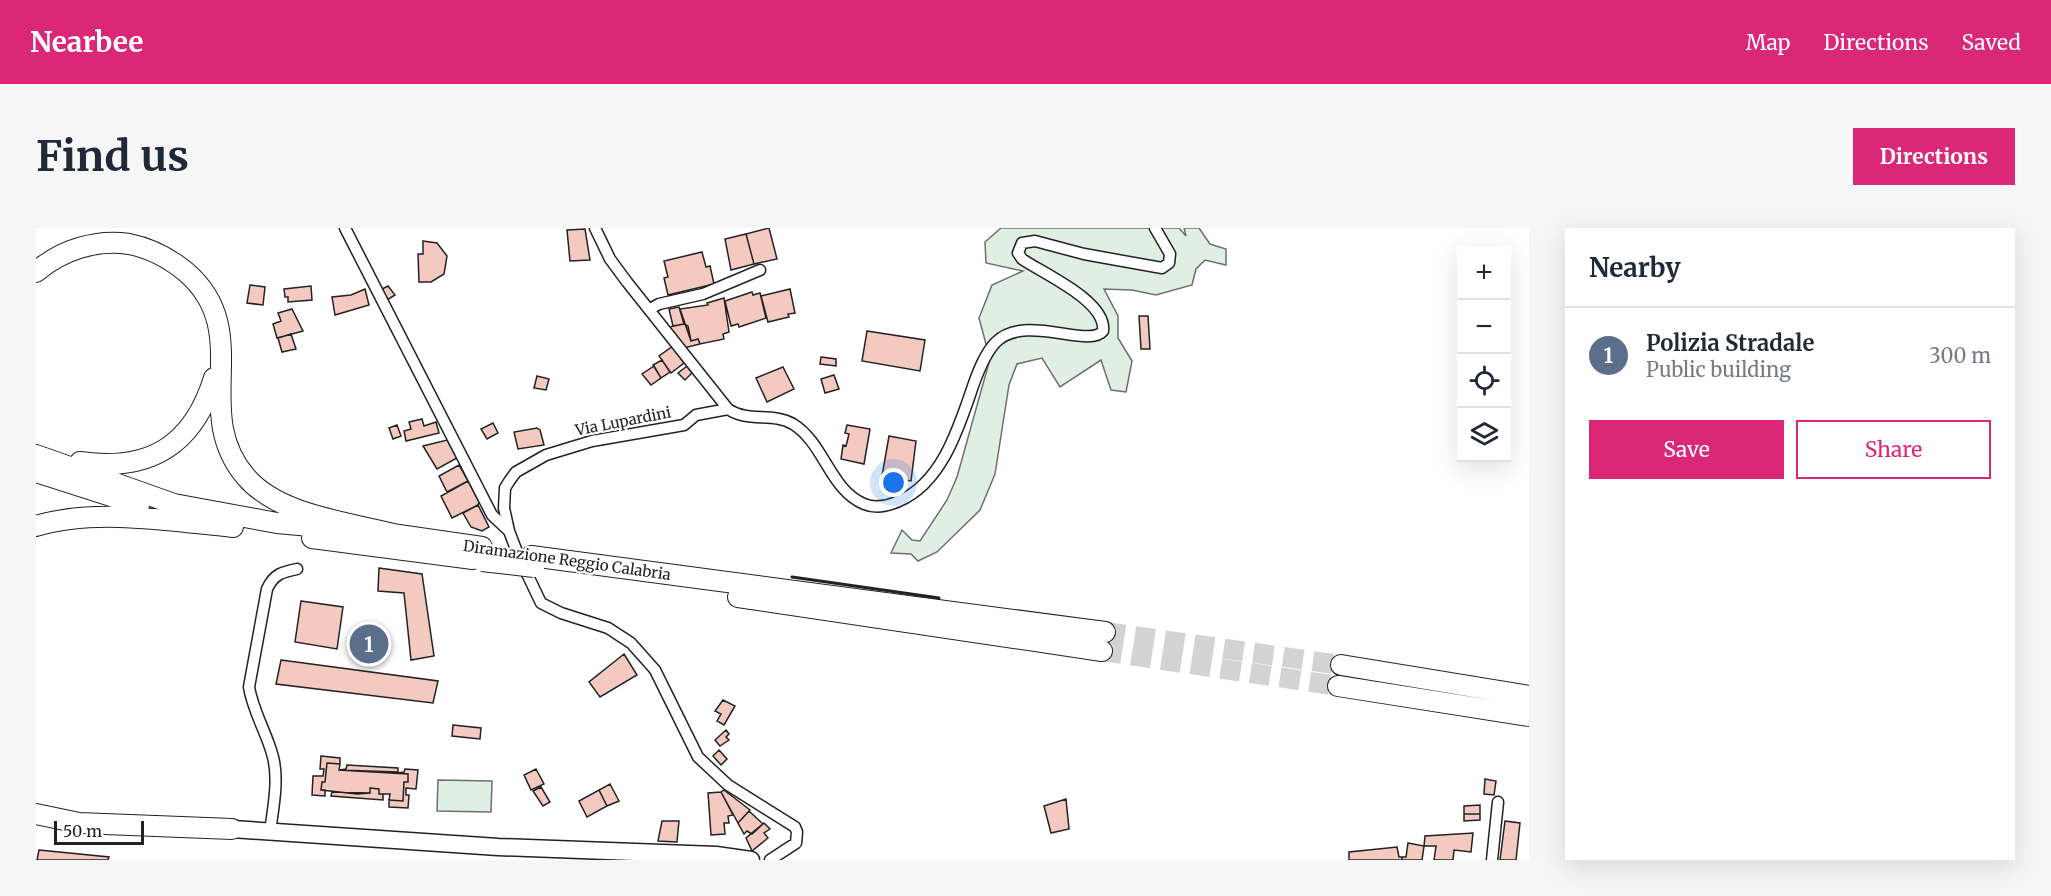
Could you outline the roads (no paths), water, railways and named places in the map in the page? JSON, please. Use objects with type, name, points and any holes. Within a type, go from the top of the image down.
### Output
[{"type":"highway","points":[[36,272],[59,255],[88,245],[123,243],[153,251],[178,265],[197,283],[215,313],[222,343],[220,425],[227,447],[245,477],[273,500],[291,508],[397,535]]},
{"type":"highway","points":[[37,461],[112,466],[138,462],[165,450],[185,433],[200,415],[208,396],[222,343]]},
{"type":"highway","name":"Diramazione Reggio Calabria","points":[[37,461],[162,512],[233,527],[482,554],[1104,642]]},
{"type":"highway","name":"Diramazione Reggio Calabria","points":[[37,461],[174,504],[277,523],[397,535],[482,554]]},
{"type":"highway","points":[[36,526],[58,519],[141,519],[233,527]]},
{"type":"highway","points":[[1341,665],[1529,696]]},
{"type":"highway","points":[[1338,686],[1529,716]]},
{"type":"highway","points":[[36,814],[79,823],[232,829]]},
{"type":"main road","points":[[232,829],[535,848],[716,855],[751,860]]},
{"type":"street","points":[[345,228],[492,515],[508,531]]},
{"type":"street","points":[[595,228],[610,259],[728,409]]},
{"type":"street","name":"Via Lupardini","points":[[770,860],[796,843],[795,827],[728,785],[698,756],[655,670],[631,643],[608,628],[561,613],[541,603],[530,584],[508,531],[505,488],[516,472],[564,448],[684,425],[696,415],[728,409],[737,415],[771,417],[794,425],[806,435],[853,498],[865,505],[889,505],[922,487],[933,471],[955,436],[978,373],[995,342],[1012,333],[1037,329],[1093,338],[1103,331],[1102,318],[1084,299],[1058,279],[1022,259],[1018,246],[1035,241],[1084,254],[1162,268],[1169,263],[1170,254],[1155,228]]},
{"type":"street","points":[[650,309],[659,304],[703,294],[760,270]]},
{"type":"street","points":[[270,831],[275,789],[274,760],[252,703],[249,687],[267,589],[272,578],[282,572],[297,569]]},
{"type":"street","points":[[1492,860],[1498,802]]},
{"type":"tunnel","points":[[1105,632],[1341,665]]},
{"type":"tunnel","points":[[1102,651],[1338,686]]},
{"type":"place","name":"Polizia Stradale","points":[[369,644]]}]
